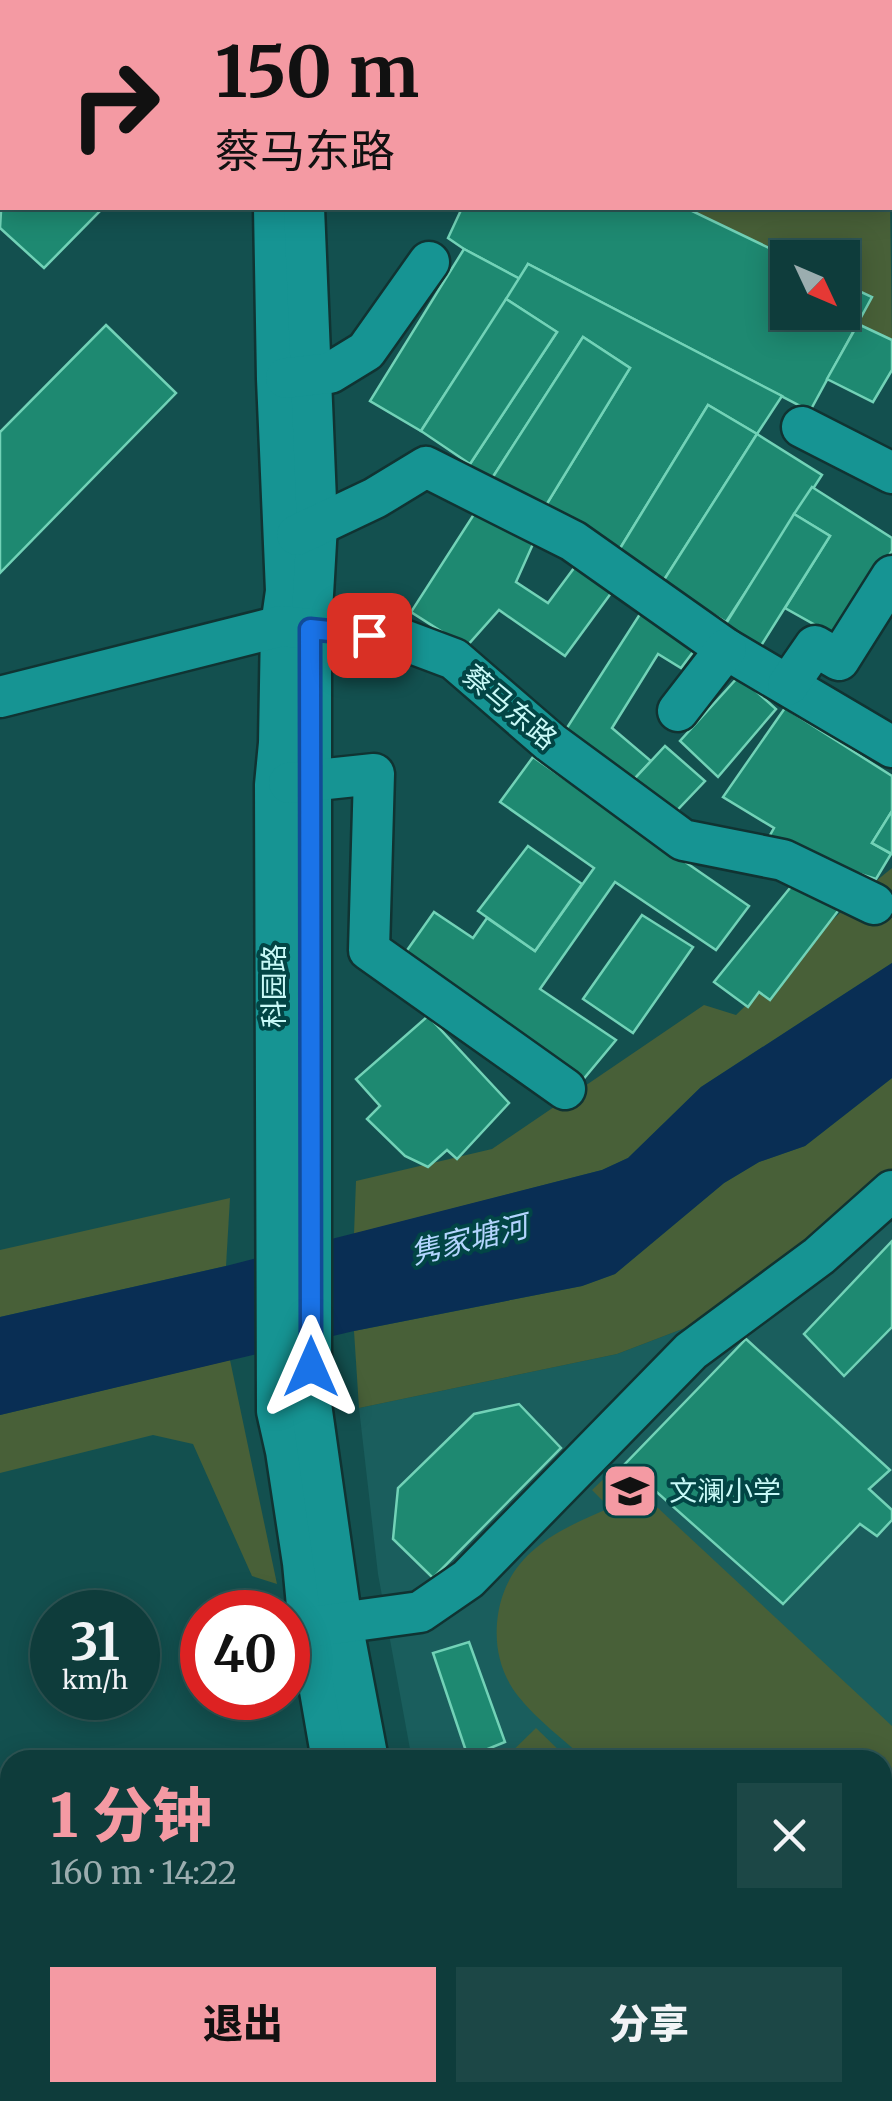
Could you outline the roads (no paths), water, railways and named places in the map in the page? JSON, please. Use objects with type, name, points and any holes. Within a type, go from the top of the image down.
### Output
[{"type":"street","name":"科园路","points":[[274,210],[293,377],[301,533],[274,1237],[293,1373]]},
{"type":"street","name":"科园路","points":[[293,377],[304,210]]},
{"type":"street","points":[[293,377],[330,373],[366,351],[428,262]]},
{"type":"street","points":[[802,426],[892,473]]},
{"type":"street","points":[[301,533],[374,498],[426,466],[573,541],[726,649],[892,746]]},
{"type":"street","points":[[788,686],[815,646],[839,660],[892,576]]},
{"type":"street","name":"蔡马东路","points":[[0,698],[296,628],[398,638],[454,659],[550,742],[683,840],[783,860],[874,904]]},
{"type":"street","points":[[678,711],[726,649]]},
{"type":"street","points":[[294,783],[374,774],[369,950],[565,1088]]},
{"type":"street","name":"科园路","points":[[294,783],[312,1223],[293,1373],[276,1411],[303,1563],[365,1750]]},
{"type":"street","points":[[326,1625],[420,1612],[468,1579],[691,1351],[819,1256],[892,1192]]},
{"type":"street","name":"科园路","points":[[326,1625],[332,1750]]},
{"type":"water","name":"隽家塘河","points":[[892,963],[892,1078],[805,1146],[759,1162],[724,1183],[615,1274],[582,1286],[354,1331],[0,1415],[0,1317],[226,1266],[602,1170],[628,1158],[701,1087]]},
{"type":"place","name":"文澜小学","points":[[630,1491]]}]
